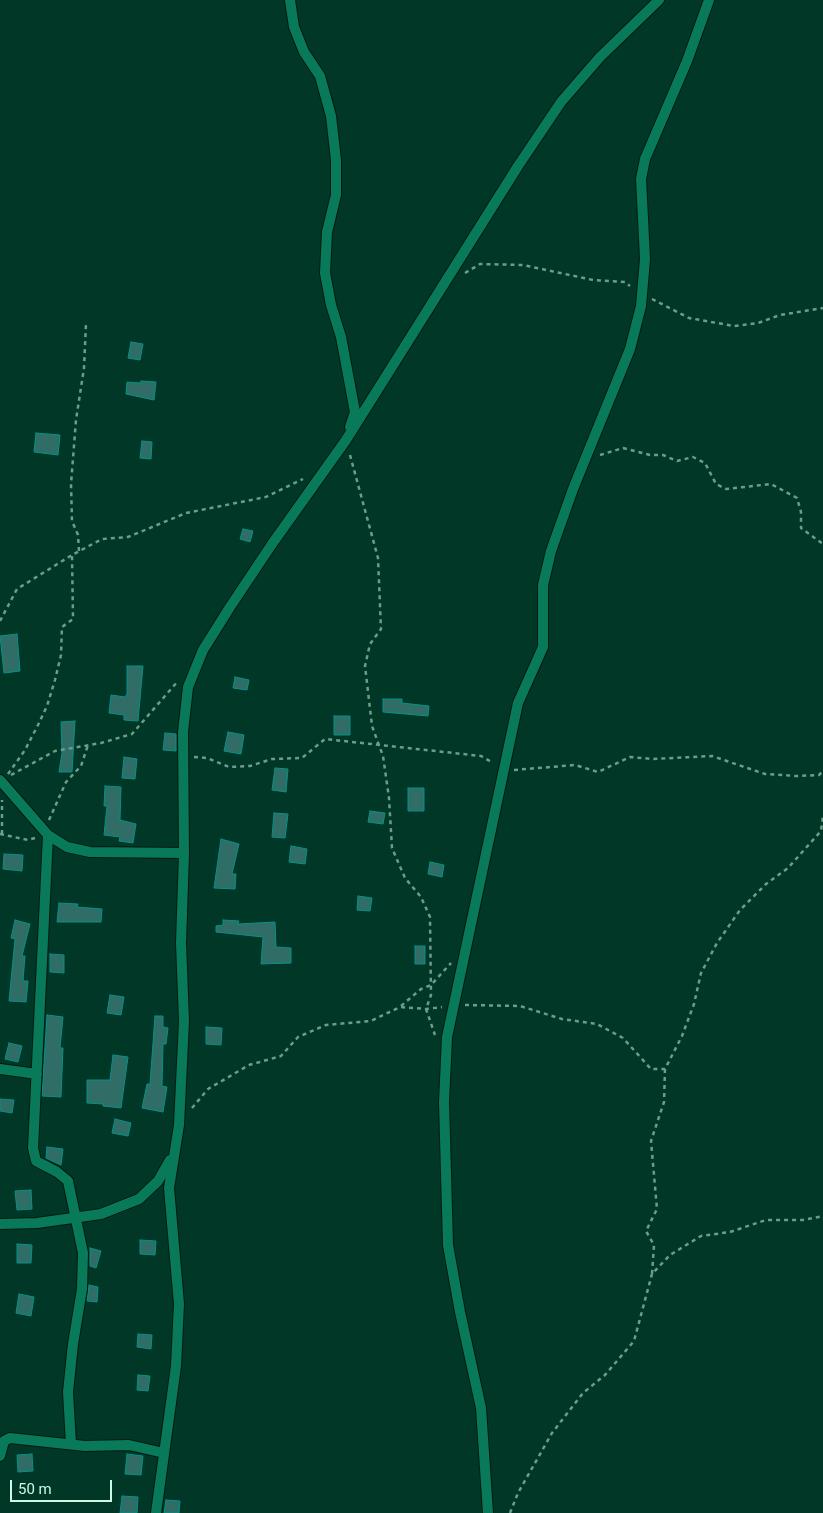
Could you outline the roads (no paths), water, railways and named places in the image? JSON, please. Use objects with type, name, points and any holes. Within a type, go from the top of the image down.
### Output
[{"type":"street","points":[[290,0],[294,27],[304,52],[320,76],[332,125],[336,160],[336,195],[327,232],[324,273],[341,337],[355,412],[346,440]]},
{"type":"street","points":[[156,1513],[176,1366],[179,1304],[169,1188],[172,1157],[179,1125],[184,1020],[181,943],[184,854],[182,732],[188,687],[203,650],[251,575],[346,440],[518,166],[562,102],[600,57],[659,0]]},
{"type":"street","points":[[488,1513],[481,1408],[460,1312],[448,1245],[444,1102],[447,1037],[518,703],[543,647],[543,585],[550,551],[630,349],[641,306],[645,220],[641,180],[645,159],[687,60],[709,0]]},
{"type":"street","points":[[1,780],[48,835],[67,847],[90,852],[184,854]]},
{"type":"street","points":[[48,835],[33,1148],[36,1161],[57,1172],[68,1181],[83,1253],[82,1289],[73,1344],[68,1392],[71,1444]]},
{"type":"street","points":[[0,1069],[37,1074]]},
{"type":"street","points":[[0,1224],[37,1223],[101,1214],[138,1199],[158,1181],[172,1157]]},
{"type":"street","points":[[0,1456],[4,1441],[10,1438],[71,1444],[129,1445],[164,1453]]}]
